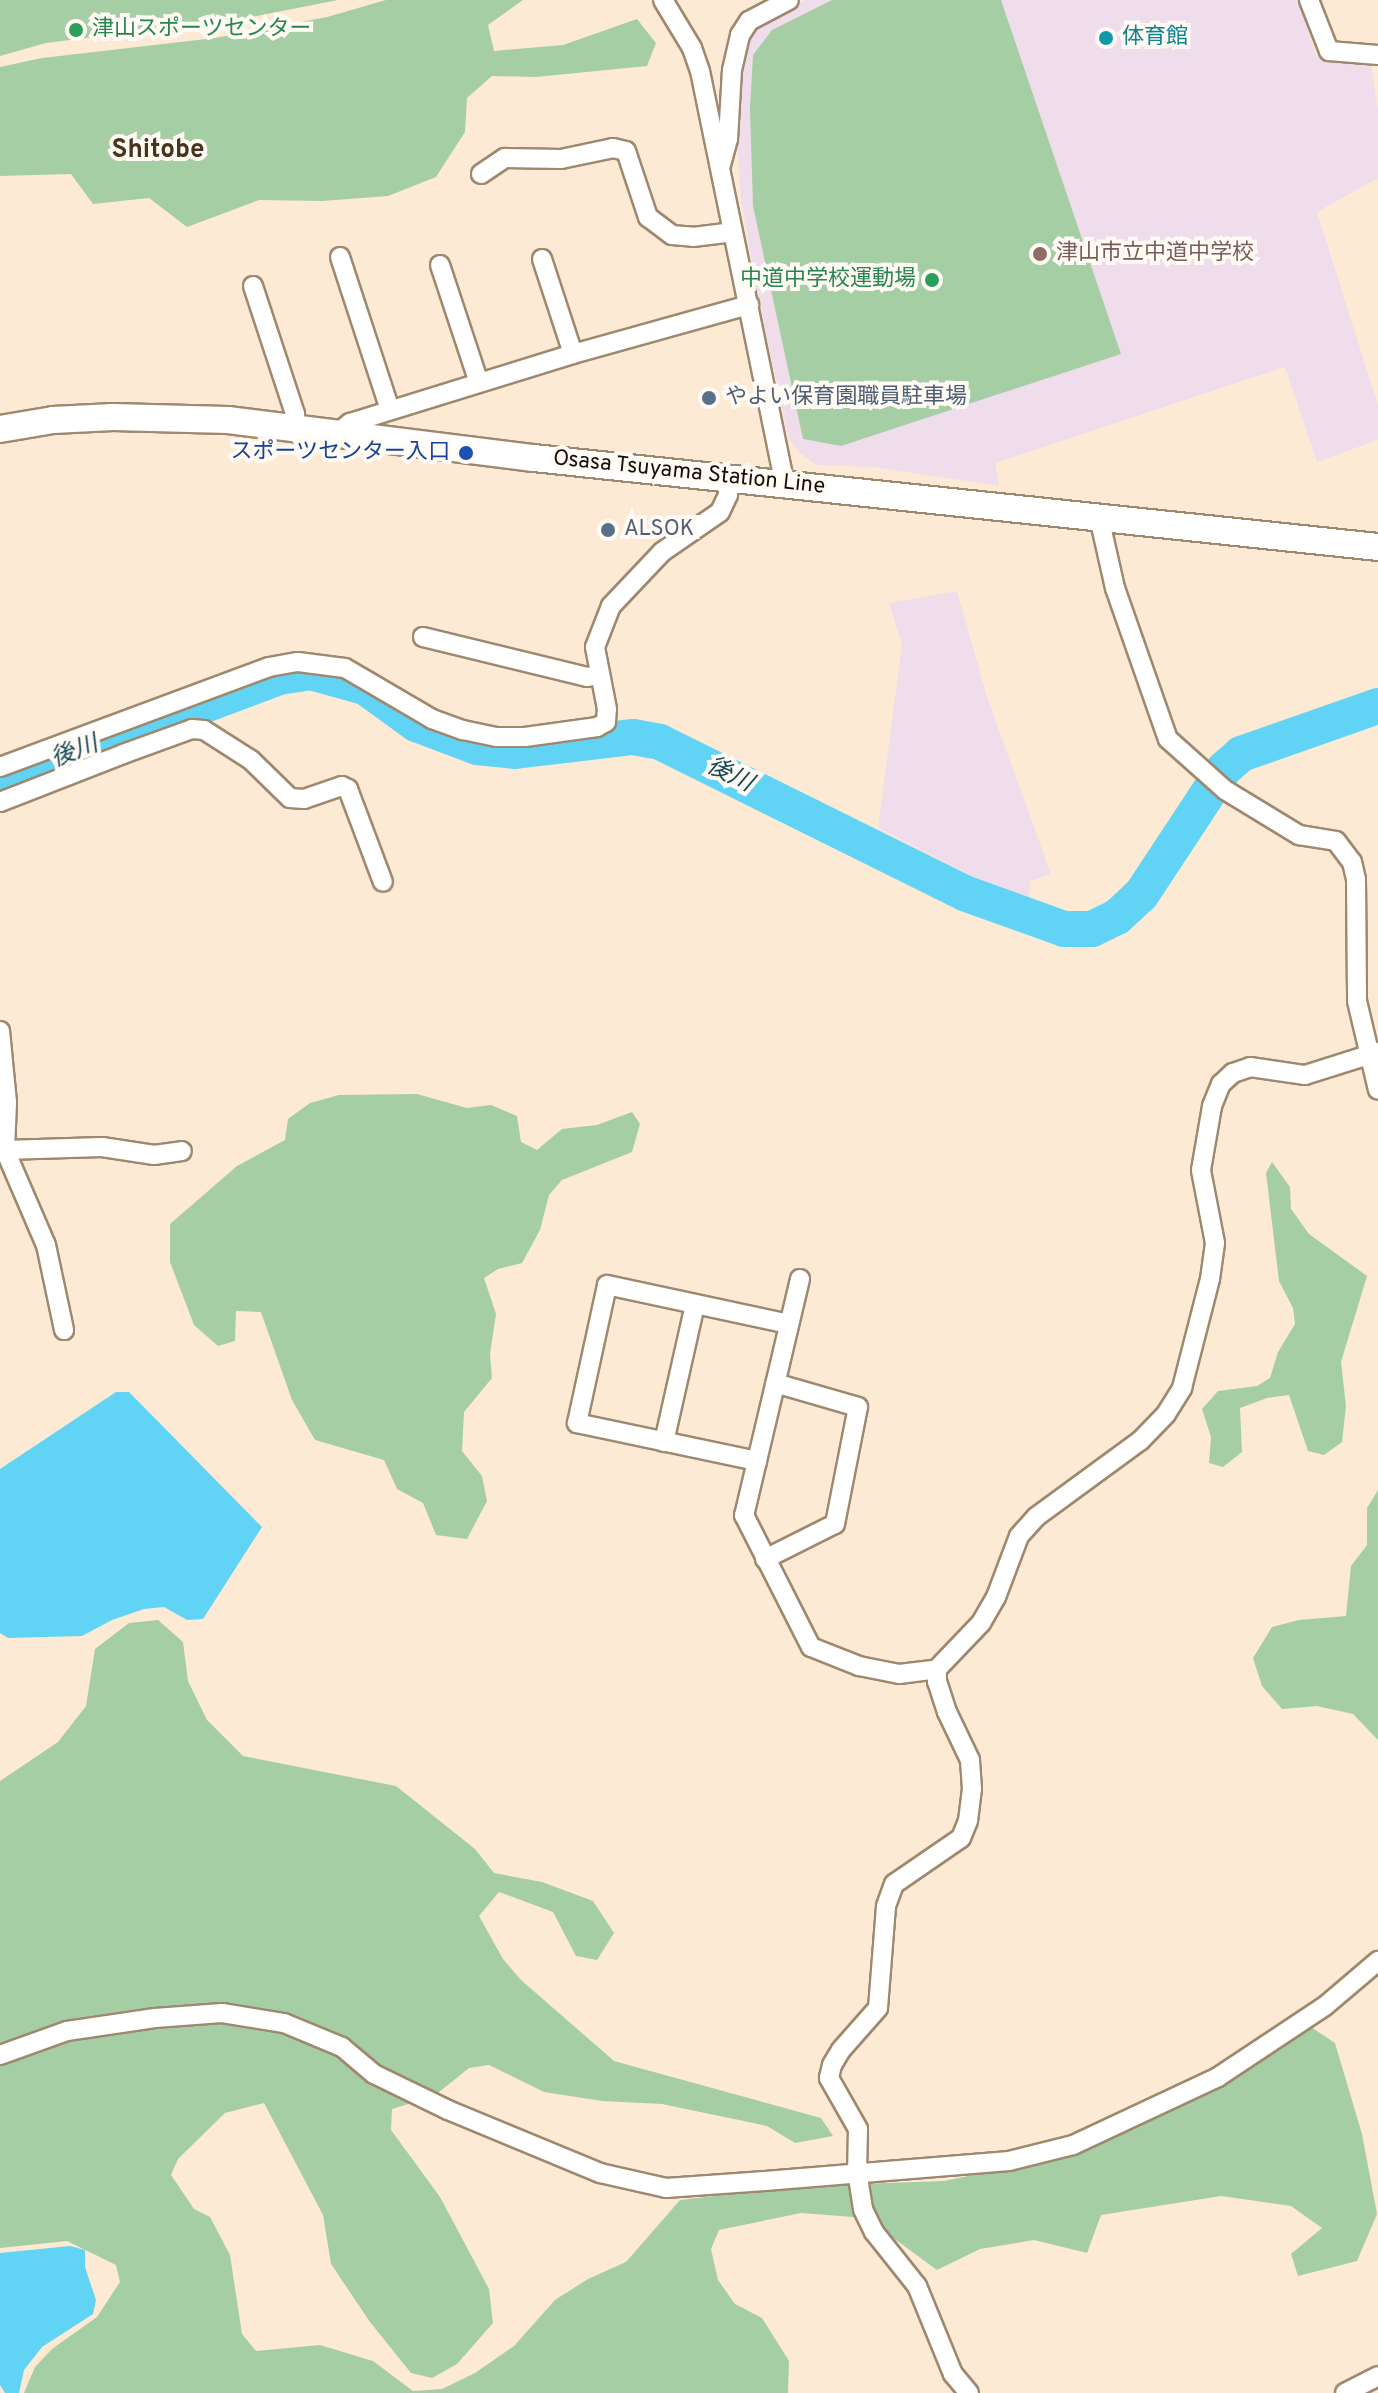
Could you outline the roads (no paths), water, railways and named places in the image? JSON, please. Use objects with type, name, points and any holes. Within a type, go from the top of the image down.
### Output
[{"type":"main road","name":"Osasa Tsuyama Station Line","points":[[0,429],[53,420],[113,417],[228,420],[785,484],[1378,547]]},
{"type":"street","points":[[663,0],[696,60],[785,484]]},
{"type":"street","points":[[720,169],[728,139],[732,70],[740,35],[749,21],[789,0]]},
{"type":"street","points":[[1309,0],[1329,51],[1378,55]]},
{"type":"street","points":[[481,174],[505,158],[561,159],[613,148],[626,151],[648,217],[672,235],[693,237],[732,232]]},
{"type":"street","points":[[340,257],[390,410]]},
{"type":"street","points":[[542,259],[573,354]]},
{"type":"street","points":[[440,265],[479,383]]},
{"type":"street","points":[[253,286],[295,414],[295,427]]},
{"type":"street","points":[[338,433],[350,423],[390,410],[749,305]]},
{"type":"street","points":[[0,767],[281,664],[298,662],[345,668],[432,719],[496,737],[552,733],[606,722],[607,709],[595,647],[611,606],[662,552],[720,512],[728,495],[729,477]]},
{"type":"street","points":[[1099,517],[1115,588],[1168,739],[1225,790],[1299,835],[1336,841],[1352,862],[1356,880],[1357,1001],[1374,1053],[1378,1090]]},
{"type":"street","points":[[423,637],[587,677],[598,675]]},
{"type":"street","points":[[0,802],[192,729],[204,730],[251,760],[290,798],[304,799],[342,786],[348,789],[383,882]]},
{"type":"street","points":[[0,1031],[7,1102],[5,1150],[46,1245],[64,1330]]},
{"type":"street","points":[[800,1279],[744,1515],[811,1647],[859,1666],[899,1674],[937,1669],[981,1623],[996,1597],[1019,1536],[1036,1517],[1140,1441],[1166,1414],[1182,1388],[1210,1279],[1215,1243],[1201,1170],[1212,1106],[1221,1084],[1233,1073],[1250,1067],[1305,1075],[1374,1053]]},
{"type":"street","points":[[5,1150],[102,1147],[154,1155],[182,1151]]},
{"type":"street","points":[[757,1461],[577,1423],[607,1285],[789,1324]]},
{"type":"street","points":[[664,1442],[695,1304]]},
{"type":"street","points":[[765,1559],[835,1524],[858,1407],[775,1383]]},
{"type":"street","points":[[937,1669],[937,1682],[947,1712],[970,1760],[972,1789],[968,1821],[961,1838],[894,1884],[886,1906],[878,2008],[832,2065],[832,2088],[858,2129],[857,2173],[863,2209],[874,2232],[917,2286],[953,2374],[969,2393]]},
{"type":"street","points":[[0,2055],[79,2029],[222,2013],[284,2023],[342,2047],[386,2080],[529,2145],[600,2173],[666,2188],[1009,2161],[1073,2145],[1218,2077],[1325,2006],[1378,1961]]},
{"type":"street","points":[[1345,2393],[1378,2376]]},
{"type":"water","points":[[116,1392],[129,1392],[262,1527],[203,1619],[187,1620],[164,1607],[144,1609],[112,1620],[82,1636],[8,1638],[0,1633],[0,1469]]},
{"type":"water","points":[[70,2246],[85,2250],[85,2267],[96,2300],[93,2314],[42,2347],[24,2370],[19,2393],[5,2393],[0,2385],[0,2253]]},
{"type":"waterway","name":"後川","points":[[0,782],[279,677],[310,672],[365,687],[416,724],[477,747],[515,751],[633,737],[660,742],[964,893],[1064,929],[1092,929],[1117,917],[1141,895],[1224,769],[1241,754],[1378,706]]},
{"type":"place","name":"津山スポーツセンター","points":[[76,30]]},
{"type":"place","name":"体育館","points":[[1106,38]]},
{"type":"place","name":"津山市立中道中学校","points":[[1040,254]]},
{"type":"place","name":"中道中学校運動場","points":[[932,280]]},
{"type":"place","name":"やよい保育園職員駐車場","points":[[709,398]]},
{"type":"place","name":"スポーツセンター入口","points":[[466,453]]},
{"type":"place","name":"ALSOK","points":[[608,530]]},
{"type":"district","name":"Shitobe","points":[[158,151]]}]
